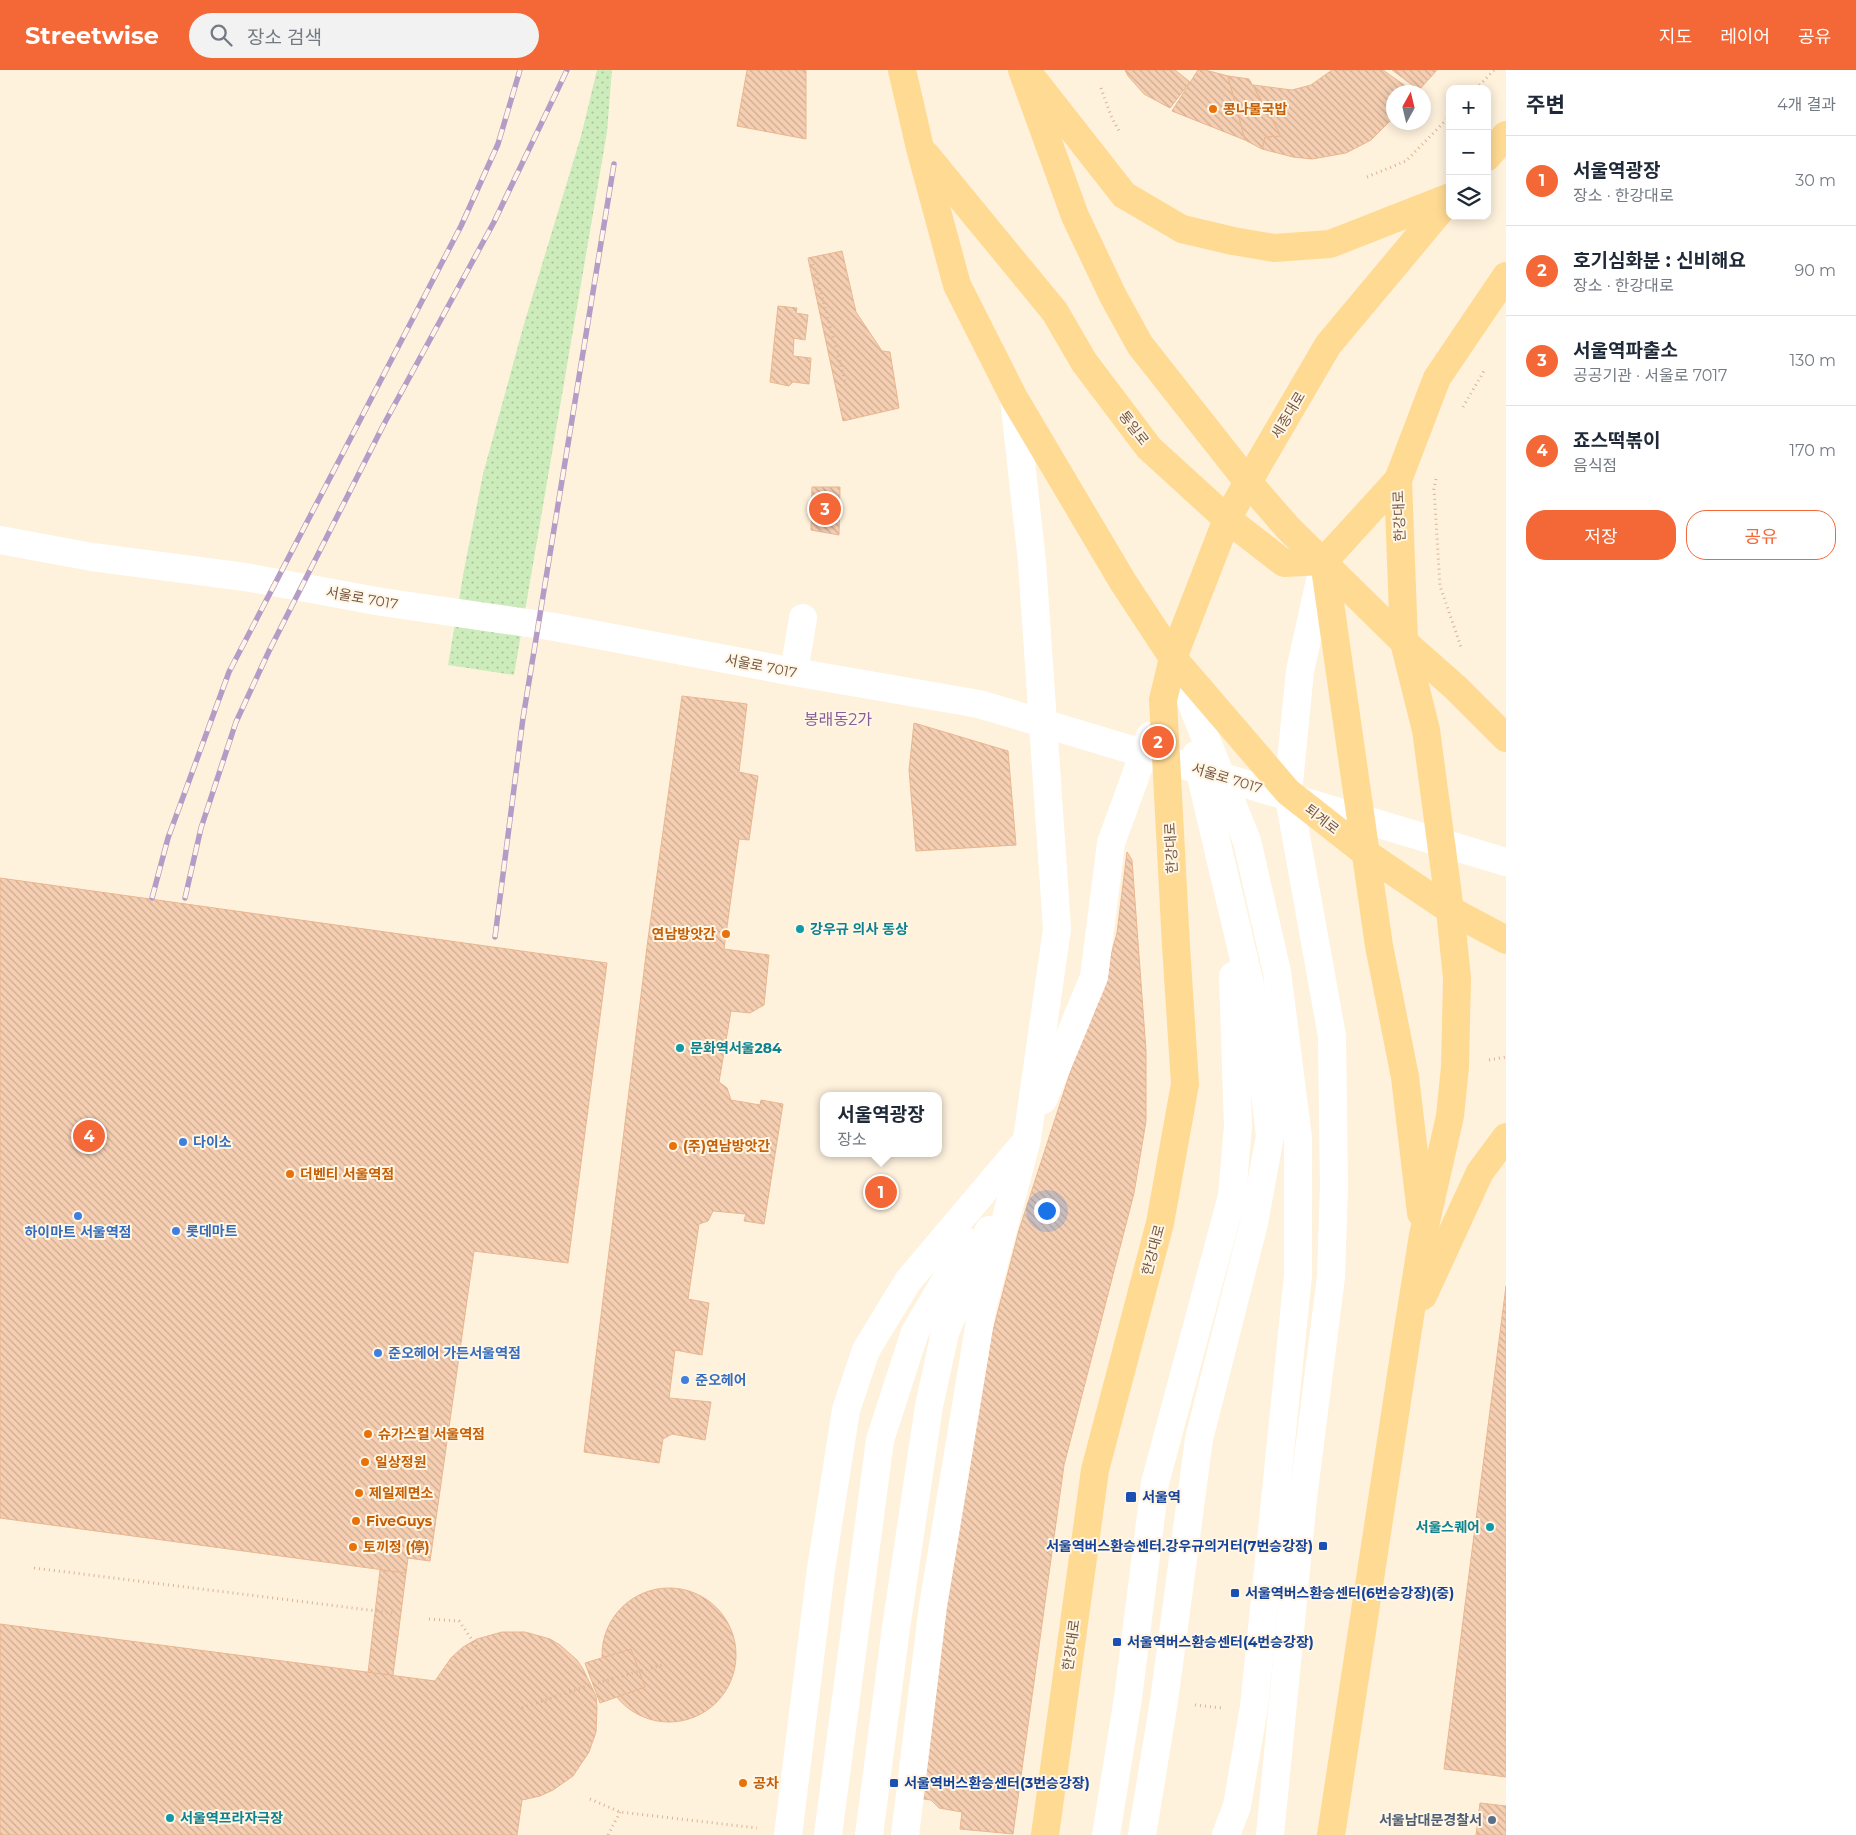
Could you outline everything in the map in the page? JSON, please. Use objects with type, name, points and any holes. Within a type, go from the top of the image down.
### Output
[{"type":"main road","name":"통일로","points":[[902,70],[920,148],[957,285],[1014,398],[1124,582],[1173,658]]},
{"type":"main road","points":[[1022,70],[1075,216],[1113,296],[1140,345],[1248,482],[1288,528],[1404,642],[1456,688],[1506,738]]},
{"type":"main road","points":[[1026,70],[1124,195],[1182,229],[1233,242],[1274,248],[1330,244],[1446,200]]},
{"type":"main road","points":[[1491,152],[1506,135]]},
{"type":"main road","name":"통일로","points":[[920,148],[1055,312],[1084,362],[1149,448],[1227,519],[1284,563],[1324,562]]},
{"type":"main road","name":"세종대로","points":[[1173,658],[1227,519],[1328,345],[1446,203]]},
{"type":"main road","points":[[1324,562],[1398,480],[1437,378],[1506,276]]},
{"type":"main road","name":"한강대로","points":[[1331,1835],[1408,1329],[1424,1235],[1450,1116],[1455,1067],[1456,978],[1450,910],[1426,730],[1404,642],[1398,480]]},
{"type":"main road","name":"한강대로","points":[[1324,562],[1379,946],[1405,1077],[1424,1235]]},
{"type":"main road","name":"한강대로","points":[[1045,1835],[1094,1470],[1160,1223],[1185,1084],[1163,700],[1173,658]]},
{"type":"main road","name":"퇴계로","points":[[1173,658],[1288,792],[1367,854],[1450,910],[1506,940]]},
{"type":"main road","points":[[1408,1329],[1480,1172],[1506,1137]]},
{"type":"street","points":[[1491,163],[1506,151]]},
{"type":"street","points":[[905,1835],[933,1606],[982,1308],[1027,1139],[1057,929],[1032,562],[1014,398]]},
{"type":"street","name":"서울로 7017","points":[[0,540],[92,556],[245,577],[382,602],[556,627],[794,672],[979,704],[1506,862]]},
{"type":"street","points":[[1270,1835],[1303,1498],[1331,1277],[1334,1195],[1332,1036],[1288,792],[1300,671],[1324,562]]},
{"type":"street","points":[[794,672],[803,618]]},
{"type":"street","points":[[1142,1835],[1164,1701],[1199,1439],[1254,1222],[1270,1136],[1254,1002],[1173,658]]},
{"type":"street","points":[[1173,658],[1246,841],[1277,972],[1298,1138],[1298,1275],[1254,1707],[1237,1806],[1226,1835]]},
{"type":"street","points":[[870,1835],[897,1619],[929,1406],[944,1333],[1094,977],[1111,843],[1163,700]]},
{"type":"street","points":[[1106,1835],[1128,1698],[1155,1483],[1232,1196],[1238,1126],[1235,998],[1226,877]]},
{"type":"street","points":[[828,1835],[880,1440],[915,1332],[1027,1139]]},
{"type":"street","points":[[788,1835],[821,1569],[846,1410],[866,1350],[908,1281],[1027,1139]]},
{"type":"street","points":[[809,1670],[858,1611]]},
{"type":"path","points":[[1480,85],[1494,70]]},
{"type":"path","points":[[1101,88],[1111,116]]},
{"type":"path","points":[[1367,177],[1406,161],[1446,120]]},
{"type":"path","points":[[813,264],[846,385]]},
{"type":"path","points":[[1460,413],[1479,382],[1486,366]]},
{"type":"path","points":[[1438,472],[1434,489],[1440,586],[1461,648]]},
{"type":"path","points":[[1489,1060],[1506,1057]]},
{"type":"path","points":[[34,1568],[393,1613]]},
{"type":"path","points":[[429,1618],[459,1622],[482,1654]]},
{"type":"path","points":[[522,1708],[587,1686],[665,1664]]},
{"type":"path","points":[[1191,1705],[1222,1708]]},
{"type":"path","points":[[590,1799],[620,1812],[759,1828]]},
{"type":"path","points":[[608,1835],[620,1812]]},
{"type":"green space","points":[[597,70],[612,70],[607,132],[514,675],[448,665],[483,474],[524,324],[581,136]]},
{"type":"building","points":[[747,70],[806,70],[806,139],[737,126]]},
{"type":"building","points":[[1125,70],[1175,70],[1190,82],[1170,108],[1144,94]]},
{"type":"building","points":[[1198,70],[1228,76],[1245,140],[1172,111]]},
{"type":"building","points":[[1332,70],[1383,70],[1404,85],[1386,85],[1386,125],[1371,140],[1346,153],[1312,159],[1293,157],[1262,149],[1265,137],[1281,136],[1253,85],[1292,90],[1311,85]]},
{"type":"building","points":[[1392,70],[1437,70],[1424,85],[1412,85]]},
{"type":"building","points":[[1228,76],[1249,79],[1281,136],[1265,137],[1262,149],[1245,140]]},
{"type":"building","points":[[842,251],[856,312],[882,351],[890,352],[899,408],[843,421],[808,258]]},
{"type":"building","points":[[778,306],[797,308],[796,313],[808,315],[805,340],[794,338],[793,356],[811,358],[809,384],[793,382],[789,386],[770,382]]},
{"type":"building","points":[[812,487],[840,487],[839,535],[811,530]]},
{"type":"building","name":"문화역서울284","points":[[682,696],[747,704],[739,772],[758,776],[749,840],[739,839],[724,949],[769,955],[764,1005],[750,1013],[731,1011],[719,1082],[727,1088],[731,1100],[760,1105],[761,1100],[783,1104],[764,1224],[744,1221],[746,1214],[713,1211],[708,1221],[699,1224],[688,1299],[709,1303],[702,1355],[675,1350],[669,1398],[711,1402],[705,1440],[672,1434],[663,1439],[659,1463],[584,1452],[648,939]]},
{"type":"building","points":[[914,723],[1008,751],[1016,845],[916,851],[909,770]]},
{"type":"building","points":[[1127,852],[1132,860],[1146,1051],[1146,1121],[1134,1193],[1064,1465],[1013,1834],[960,1829],[962,1812],[939,1808],[931,1800],[917,1798],[982,1373],[1019,1230],[1083,1033],[1094,1015],[1103,984],[1117,933]]},
{"type":"building","points":[[0,878],[607,963],[568,1263],[474,1251],[430,1561],[408,1558],[406,1573],[0,1518]]},
{"type":"building","name":"서울스퀘어","points":[[1506,1286],[1506,1777],[1444,1769]]},
{"type":"building","points":[[380,1570],[406,1573],[393,1675],[368,1673]]},
{"type":"building","points":[[669,1588],[695,1593],[706,1599],[716,1608],[725,1618],[731,1629],[736,1655],[731,1681],[725,1692],[716,1702],[706,1711],[695,1717],[669,1722],[643,1717],[632,1711],[622,1702],[613,1692],[607,1681],[602,1655],[607,1629],[613,1618],[622,1608],[632,1599],[643,1593]]},
{"type":"building","points":[[0,1624],[435,1681],[451,1658],[463,1647],[477,1639],[502,1632],[525,1632],[550,1639],[577,1660],[596,1696],[596,1732],[589,1752],[573,1776],[553,1790],[540,1796],[522,1800],[517,1835],[0,1835]]},
{"type":"building","points":[[631,1649],[645,1687],[600,1703],[585,1663]]},
{"type":"building","name":"서울남대문경찰서","points":[[1480,1803],[1506,1806],[1506,1835],[1476,1835]]},
{"type":"railway","points":[[152,898],[168,838],[229,672],[461,226],[498,144],[520,70]]},
{"type":"railway","points":[[185,898],[201,828],[236,722],[269,651],[384,424],[494,222],[567,70]]},
{"type":"railway","points":[[495,937],[523,718],[614,164]]},
{"type":"place","name":"콩나물국밥","points":[[1213,109]]},
{"type":"place","name":"서울역파출소","points":[[825,509]]},
{"type":"place","name":"호기심화분 : 신비해요","points":[[1158,742]]},
{"type":"place","name":"강우규 의사 동상","points":[[800,929]]},
{"type":"place","name":"연남방앗간","points":[[726,934]]},
{"type":"place","name":"문화역서울284","points":[[680,1048]]},
{"type":"place","name":"죠스떡볶이","points":[[89,1136]]},
{"type":"place","name":"다이소","points":[[183,1142]]},
{"type":"place","name":"(주)연남방앗간","points":[[673,1146]]},
{"type":"place","name":"더벤티 서울역점","points":[[290,1174]]},
{"type":"place","name":"서울역광장","points":[[881,1192]]},
{"type":"place","name":"하이마트 서울역점","points":[[78,1216]]},
{"type":"place","name":"롯데마트","points":[[176,1231]]},
{"type":"place","name":"준오헤어 가든서울역점","points":[[378,1353]]},
{"type":"place","name":"준오헤어","points":[[685,1380]]},
{"type":"place","name":"슈가스컬 서울역점","points":[[368,1434]]},
{"type":"place","name":"일상정원","points":[[365,1462]]},
{"type":"place","name":"제일제면소","points":[[359,1493]]},
{"type":"place","name":"서울역","points":[[1131,1497]]},
{"type":"place","name":"FiveGuys","points":[[356,1521]]},
{"type":"place","name":"서울스퀘어","points":[[1490,1527]]},
{"type":"place","name":"서울역버스환승센터.강우규의거터(7번승강장)","points":[[1323,1546]]},
{"type":"place","name":"토끼정 (停)","points":[[353,1547]]},
{"type":"place","name":"서울역버스환승센터(6번승강장)(중)","points":[[1235,1593]]},
{"type":"place","name":"서울역버스환승센터(4번승강장)","points":[[1117,1642]]},
{"type":"place","name":"공차","points":[[743,1783]]},
{"type":"place","name":"서울역버스환승센터(3번승강장)","points":[[894,1783]]},
{"type":"place","name":"서울역프라자극장","points":[[170,1818]]},
{"type":"place","name":"서울남대문경찰서","points":[[1492,1820]]},
{"type":"district","name":"봉래동2가","points":[[838,719]]}]
